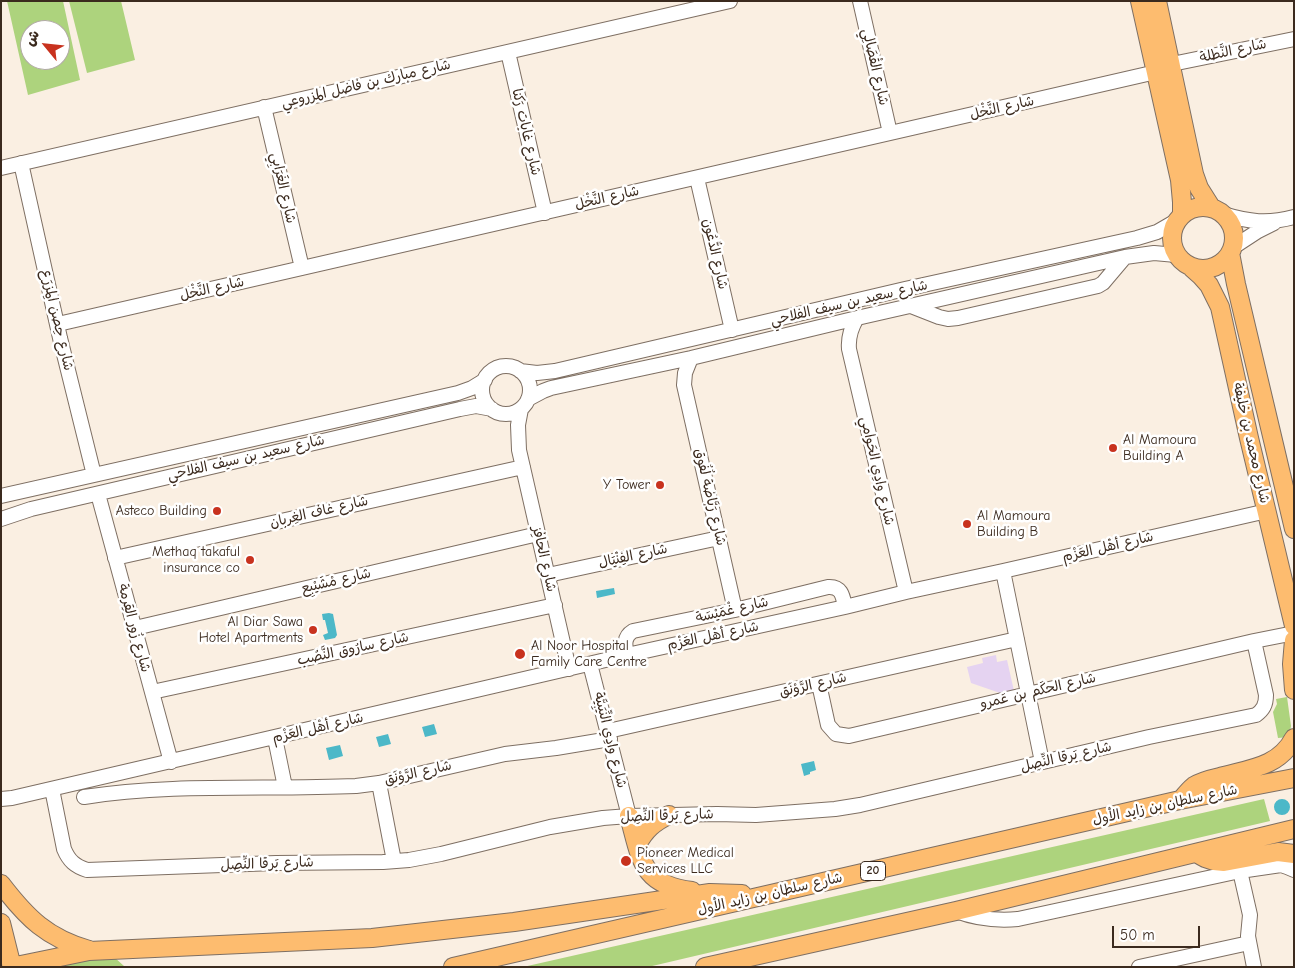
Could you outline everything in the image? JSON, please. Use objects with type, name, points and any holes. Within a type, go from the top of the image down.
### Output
[{"type":"main road","points":[[1140,1],[1164,68],[1199,188],[1217,211],[1229,221],[1233,229],[1234,239],[1231,250],[1225,260],[1210,268],[1192,268],[1183,263],[1176,255],[1172,244],[1172,232],[1179,218],[1182,192],[1164,68],[1157,1]]},
{"type":"main road","points":[[1179,218],[1195,207],[1217,211]]},
{"type":"main road","name":"شارع محمد بن خليفة","points":[[1231,250],[1236,284],[1294,529]]},
{"type":"main road","name":"شارع محمد بن خليفة","points":[[1192,268],[1209,285],[1220,307],[1294,626]]},
{"type":"main road","points":[[1294,640],[1292,664],[1294,690]]},
{"type":"main road","points":[[1180,800],[1191,789],[1204,781],[1275,760],[1284,753],[1294,738]]},
{"type":"main road","name":"شارع سلطان بن زايد الأول","points":[[452,967],[1180,800],[1294,778]]},
{"type":"main road","points":[[629,816],[644,866],[660,882],[676,888],[710,893],[768,894]]},
{"type":"main road","points":[[637,845],[650,826],[669,816]]},
{"type":"main road","points":[[705,967],[956,911],[1294,829]]},
{"type":"main road","points":[[1196,853],[1204,858],[1224,862],[1278,852],[1294,854]]},
{"type":"main road","points":[[1,884],[19,907],[44,930],[65,942],[89,950]]},
{"type":"main road","points":[[1,923],[12,967],[89,950],[372,938],[514,922],[710,893]]},
{"type":"street","name":"شارع مبارك بن فاضل المزروعي","points":[[1,168],[730,1]]},
{"type":"street","name":"شارع القْصَالِي","points":[[860,1],[890,133]]},
{"type":"street","name":"شارع النَّطلة","points":[[1164,68],[1294,39]]},
{"type":"street","name":"شارع غابات رَكنا","points":[[508,52],[545,212]]},
{"type":"street","name":"شارع النَّخْل","points":[[58,324],[698,178],[1164,68]]},
{"type":"street","name":"شارع الغَرَابِي","points":[[264,107],[302,268]]},
{"type":"street","name":"شارع حِصن المِزرَع","points":[[21,163],[94,476]]},
{"type":"street","name":"شارع الدُّعُون","points":[[698,178],[732,330]]},
{"type":"street","points":[[1217,211],[1233,217],[1255,221],[1277,221],[1294,217]]},
{"type":"street","name":"شارع سعيد بن سيف الفلاحي","points":[[520,371],[546,373],[1137,238],[1157,232],[1179,218]]},
{"type":"street","points":[[1231,250],[1258,231],[1277,221]]},
{"type":"street","name":"شارع سعيد بن سيف الفلاحي","points":[[525,404],[551,388],[691,358],[1125,257],[1154,253],[1176,255]]},
{"type":"street","name":"شارع سعيد بن سيف الفلاحي","points":[[912,306],[932,315],[948,319],[983,313],[1098,286],[1103,283],[1125,257]]},
{"type":"street","name":"شارع وادِي الحَوامي","points":[[849,350],[851,330],[857,318]]},
{"type":"street","name":"شارع وادِي الحَوامي","points":[[828,325],[839,333],[849,350],[906,592]]},
{"type":"street","name":"شارع رَبَّاضة لُفُوق","points":[[691,358],[685,373],[684,385],[735,610]]},
{"type":"street","name":"شارع رَبَّاضة لُفُوق","points":[[665,363],[675,370],[684,385]]},
{"type":"street","points":[[500,367],[514,368],[520,371],[529,383],[530,391],[525,404],[512,414],[494,411],[485,402],[483,387],[485,380],[489,374],[500,367]]},
{"type":"street","name":"شارع سعيد بن سيف الفلاحي","points":[[1,496],[458,393],[472,388],[485,380]]},
{"type":"street","name":"شارع الحافِز","points":[[519,450],[518,425],[525,404]]},
{"type":"street","name":"شارع سعيد بن سيف الفلاحي","points":[[1,519],[31,509],[460,409],[476,406],[494,411]]},
{"type":"street","name":"شارع الحافِز","points":[[494,411],[512,434],[519,450],[569,669]]},
{"type":"street","name":"شارع غاف الغِربان","points":[[115,558],[523,467]]},
{"type":"street","name":"شارع زُور القِرمة","points":[[98,494],[171,762]]},
{"type":"street","name":"شارع أهْل العَزْم","points":[[5,801],[627,655],[1267,511]]},
{"type":"street","name":"شارع مْشَيْبِع","points":[[135,628],[538,534]]},
{"type":"street","name":"شارع الفِنْيَال","points":[[548,575],[719,538]]},
{"type":"street","points":[[1003,571],[1042,762]]},
{"type":"street","name":"شارع غْمَيْسَة","points":[[627,655],[625,640],[633,631],[735,610],[832,587],[836,587],[841,592],[846,607]]},
{"type":"street","name":"شارع سارُوق النَّصُب","points":[[152,692],[555,605]]},
{"type":"street","name":"شارع الحكَم بن عَمرو","points":[[820,684],[828,725],[836,734],[842,736],[854,735],[1294,633]]},
{"type":"street","name":"شارع الرَّوْنَق","points":[[84,797],[156,789],[341,787],[379,783],[480,758],[609,735],[1017,639]]},
{"type":"street","name":"شارع بَرقا النِّصِل","points":[[52,789],[67,857],[79,868],[87,870],[394,861],[425,857],[576,822],[603,818],[717,814],[756,815],[835,809],[870,803],[1149,737],[1256,715],[1264,707],[1266,696],[1254,641]]},
{"type":"street","name":"شارع وادِي النِّيَبِيَّة","points":[[590,664],[629,816]]},
{"type":"street","points":[[275,738],[284,787]]},
{"type":"street","points":[[152,766],[156,789]]},
{"type":"street","points":[[379,783],[394,861]]},
{"type":"street","points":[[956,911],[982,919],[1018,919],[1240,870],[1281,866],[1293,870]]},
{"type":"street","points":[[1240,870],[1250,916],[1248,936],[1254,967]]},
{"type":"street","points":[[1138,967],[1249,943]]},
{"type":"shaded area","points":[[996,655],[997,662],[1007,660],[1014,691],[1003,694],[971,683],[967,667],[983,663],[982,658]]},
{"type":"green space","points":[[7,1],[63,1],[67,20],[20,20],[20,59]]},
{"type":"green space","points":[[69,1],[121,1],[135,60],[87,73]]},
{"type":"green space","points":[[70,34],[80,80],[28,95],[22,70],[70,70]]},
{"type":"green space","points":[[1287,697],[1291,726],[1289,737],[1278,738],[1273,712],[1277,704],[1276,699]]},
{"type":"green space","points":[[1264,799],[1270,821],[648,967],[523,967]]},
{"type":"green space","points":[[92,957],[114,957],[124,966],[128,967],[43,967]]},
{"type":"water","points":[[614,588],[615,594],[597,598],[596,591]]},
{"type":"water","points":[[322,614],[333,614],[337,635],[335,638],[325,640],[323,635],[328,633]]},
{"type":"water","points":[[434,724],[437,734],[425,737],[422,727]]},
{"type":"water","points":[[388,734],[391,744],[379,747],[376,737]]},
{"type":"water","points":[[340,745],[343,756],[329,760],[326,748]]},
{"type":"water","points":[[814,761],[816,770],[804,776],[801,764]]},
{"type":"water","points":[[1279,799],[1285,799],[1290,804],[1288,813],[1279,815],[1274,810],[1274,804]]},
{"type":"place","name":"Al Mamoura Building A","points":[[1113,448]]},
{"type":"place","name":"Y Tower","points":[[660,485]]},
{"type":"place","name":"Asteco Building","points":[[217,511]]},
{"type":"place","name":"Al Mamoura Building B","points":[[967,524]]},
{"type":"place","name":"Methaq takaful insurance co","points":[[250,560]]},
{"type":"place","name":"Al Diar Sawa Hotel Apartments","points":[[313,630]]},
{"type":"place","name":"Al Noor Hospital Family Care Centre","points":[[520,654]]},
{"type":"place","name":"Pioneer Medical Services LLC","points":[[626,861]]}]
